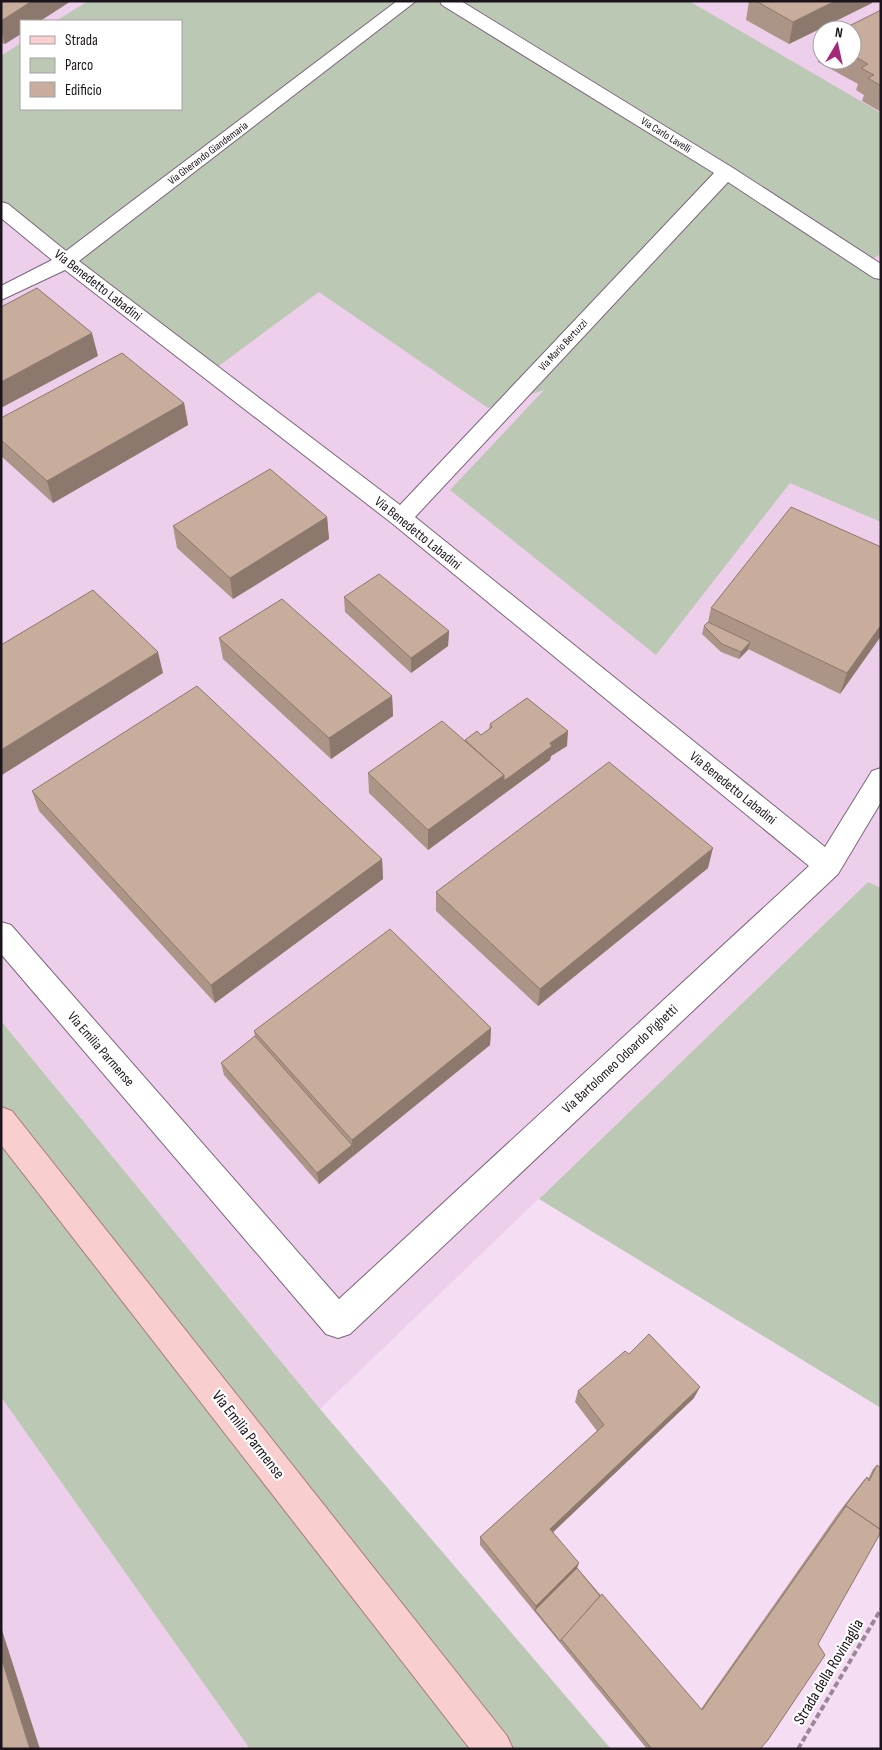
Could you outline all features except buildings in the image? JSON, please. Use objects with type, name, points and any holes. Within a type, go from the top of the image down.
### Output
[{"type":"main road","name":"Via Emilia Parmense","points":[[1,1121],[494,1749]]},
{"type":"street","name":"Via Gherando Giandemaria","points":[[1,294],[66,261],[408,1]]},
{"type":"street","name":"Via Carlo Lavelli","points":[[448,1],[726,172],[881,273]]},
{"type":"street","name":"Via Mario Bertuzzi","points":[[401,518],[726,172]]},
{"type":"street","name":"Via Benedetto Labadini","points":[[1,208],[66,261],[401,518],[828,866]]},
{"type":"street","name":"Via Bartolomeo Odoardo Pighetti","points":[[338,1322],[828,866],[881,779]]},
{"type":"street","name":"Via Emilia Parmense","points":[[1,934],[338,1322]]},
{"type":"path","name":"Strada della Rovinaglia","points":[[798,1749],[881,1608]]},
{"type":"shaded area","points":[[1,1],[881,1],[881,888],[868,882],[320,1409],[1,1021]]},
{"type":"shaded area","points":[[1,1397],[250,1749],[1,1749]]},
{"type":"green space","points":[[88,1],[689,1],[881,113],[881,254],[865,263],[881,274],[881,522],[790,483],[656,655],[450,490],[544,390],[488,408],[319,292],[209,373],[1,206],[1,56],[20,44],[20,110],[182,110],[182,20],[58,20]]},
{"type":"green space","points":[[868,882],[881,888],[881,1408],[539,1199]]},
{"type":"green space","points":[[1,1021],[320,1409],[611,1749],[250,1749],[1,1397]]}]
